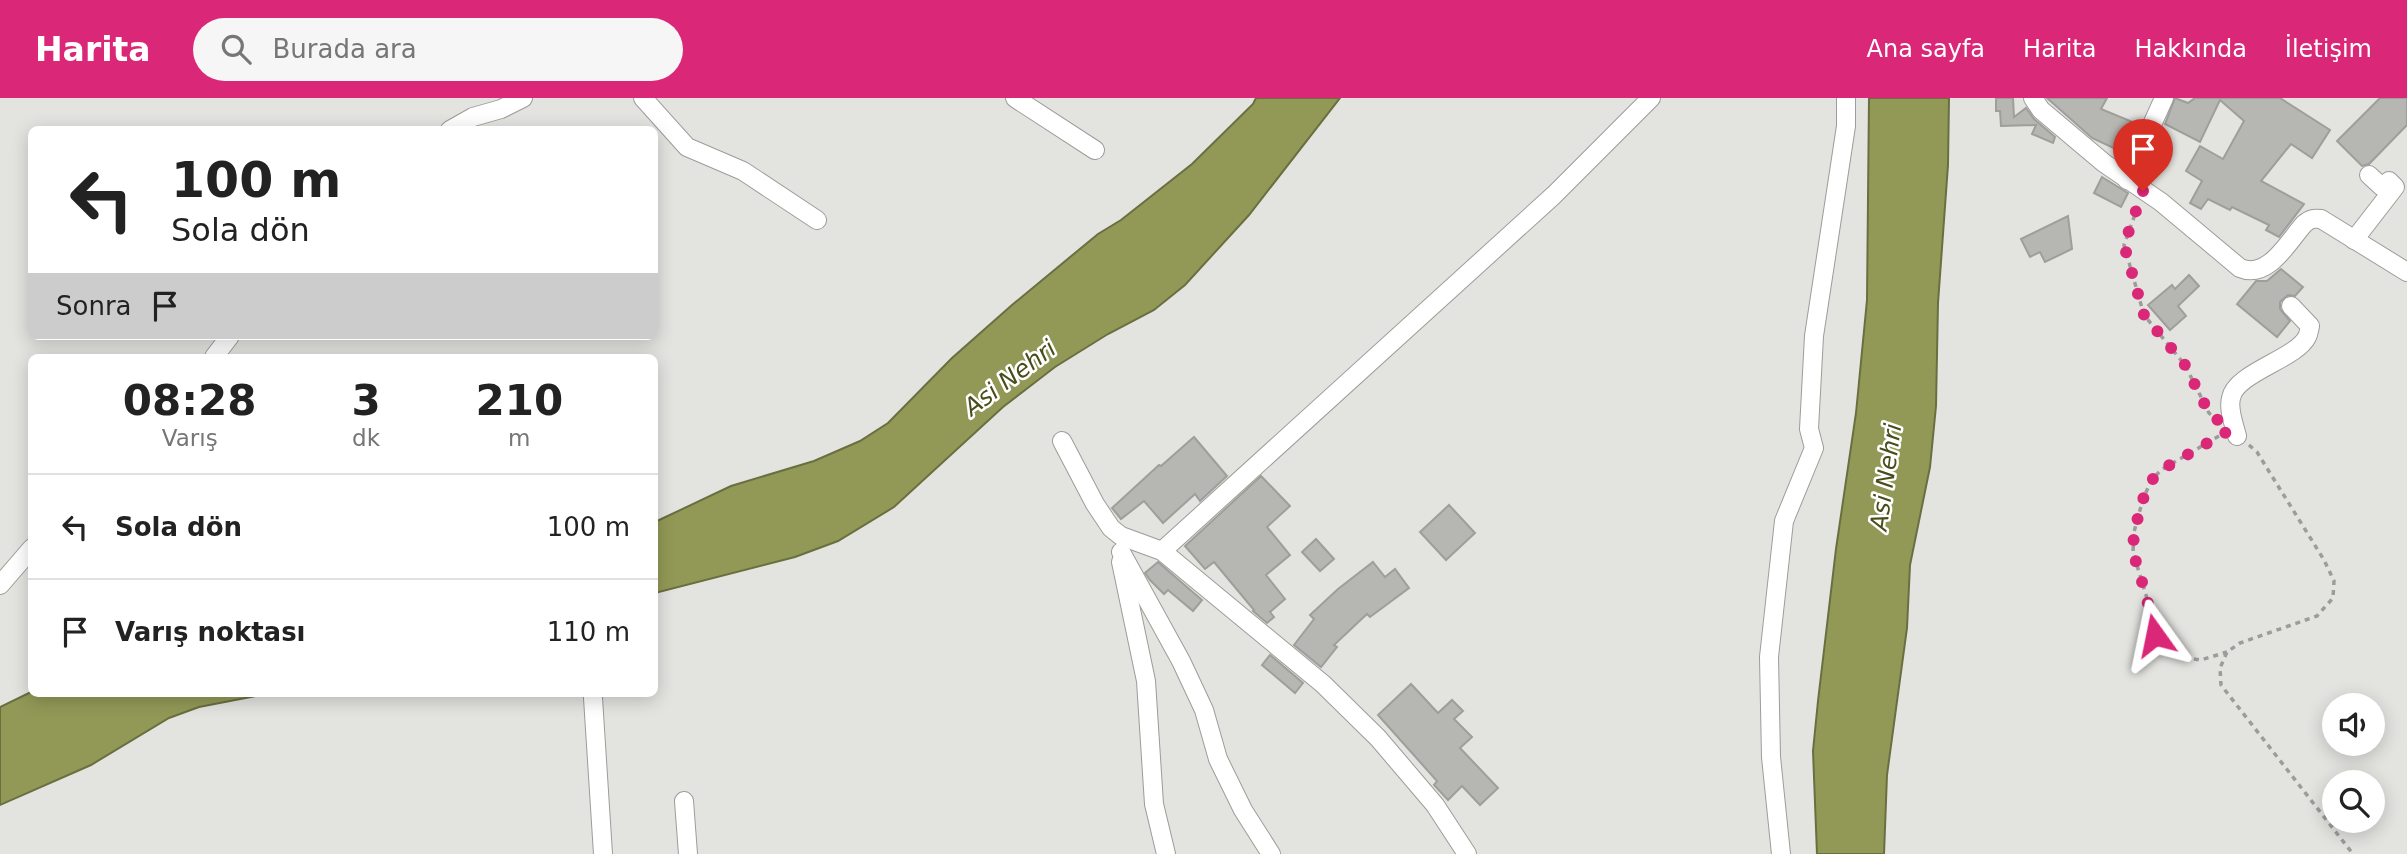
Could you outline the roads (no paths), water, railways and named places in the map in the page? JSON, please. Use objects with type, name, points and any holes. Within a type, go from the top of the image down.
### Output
[{"type":"street","points":[[457,126],[523,98]]},
{"type":"street","points":[[643,98],[687,146],[743,170],[817,220]]},
{"type":"street","points":[[1015,98],[1095,150]]},
{"type":"street","points":[[1162,551],[1554,195],[1651,98]]},
{"type":"street","points":[[1781,854],[1771,757],[1769,657],[1784,521],[1814,449],[1809,429],[1814,337],[1846,126],[1846,98]]},
{"type":"street","points":[[2033,98],[2054,122],[2247,271],[2256,271],[2272,262],[2310,219],[2321,219],[2407,272]]},
{"type":"street","points":[[2127,180],[2164,98]]},
{"type":"street","points":[[2354,240],[2395,187],[2389,181],[2382,187],[2370,175]]},
{"type":"street","points":[[2234,433],[2231,394],[2239,384],[2307,338],[2310,326],[2291,306]]},
{"type":"street","points":[[216,354],[227,340]]},
{"type":"street","points":[[1062,441],[1095,504],[1111,528],[1128,546],[1204,710],[1218,759],[1243,810],[1271,854]]},
{"type":"street","points":[[1128,546],[1162,551],[1323,684],[1378,738],[1435,805],[1467,854]]},
{"type":"street","points":[[1128,546],[1121,567],[1146,681],[1154,804],[1166,854]]},
{"type":"street","points":[[0,586],[28,553]]},
{"type":"street","points":[[593,698],[603,854]]},
{"type":"street","points":[[684,801],[688,854]]},
{"type":"water","name":"Asi Nehri","points":[[1256,98],[1340,98],[1249,215],[1185,285],[1154,310],[1108,334],[1055,367],[1003,407],[894,507],[838,541],[795,557],[658,592],[658,521],[731,486],[814,461],[860,441],[888,423],[952,358],[1012,305],[1098,234],[1121,220],[1192,164]]},
{"type":"water","name":"Asi Nehri","points":[[1869,98],[1949,98],[1948,165],[1938,303],[1936,406],[1930,467],[1910,565],[1907,628],[1887,775],[1884,854],[1817,854],[1813,751],[1836,549],[1856,413],[1867,300]]},
{"type":"water","points":[[28,693],[28,697],[250,697],[199,707],[169,718],[91,765],[0,805],[0,707]]}]
